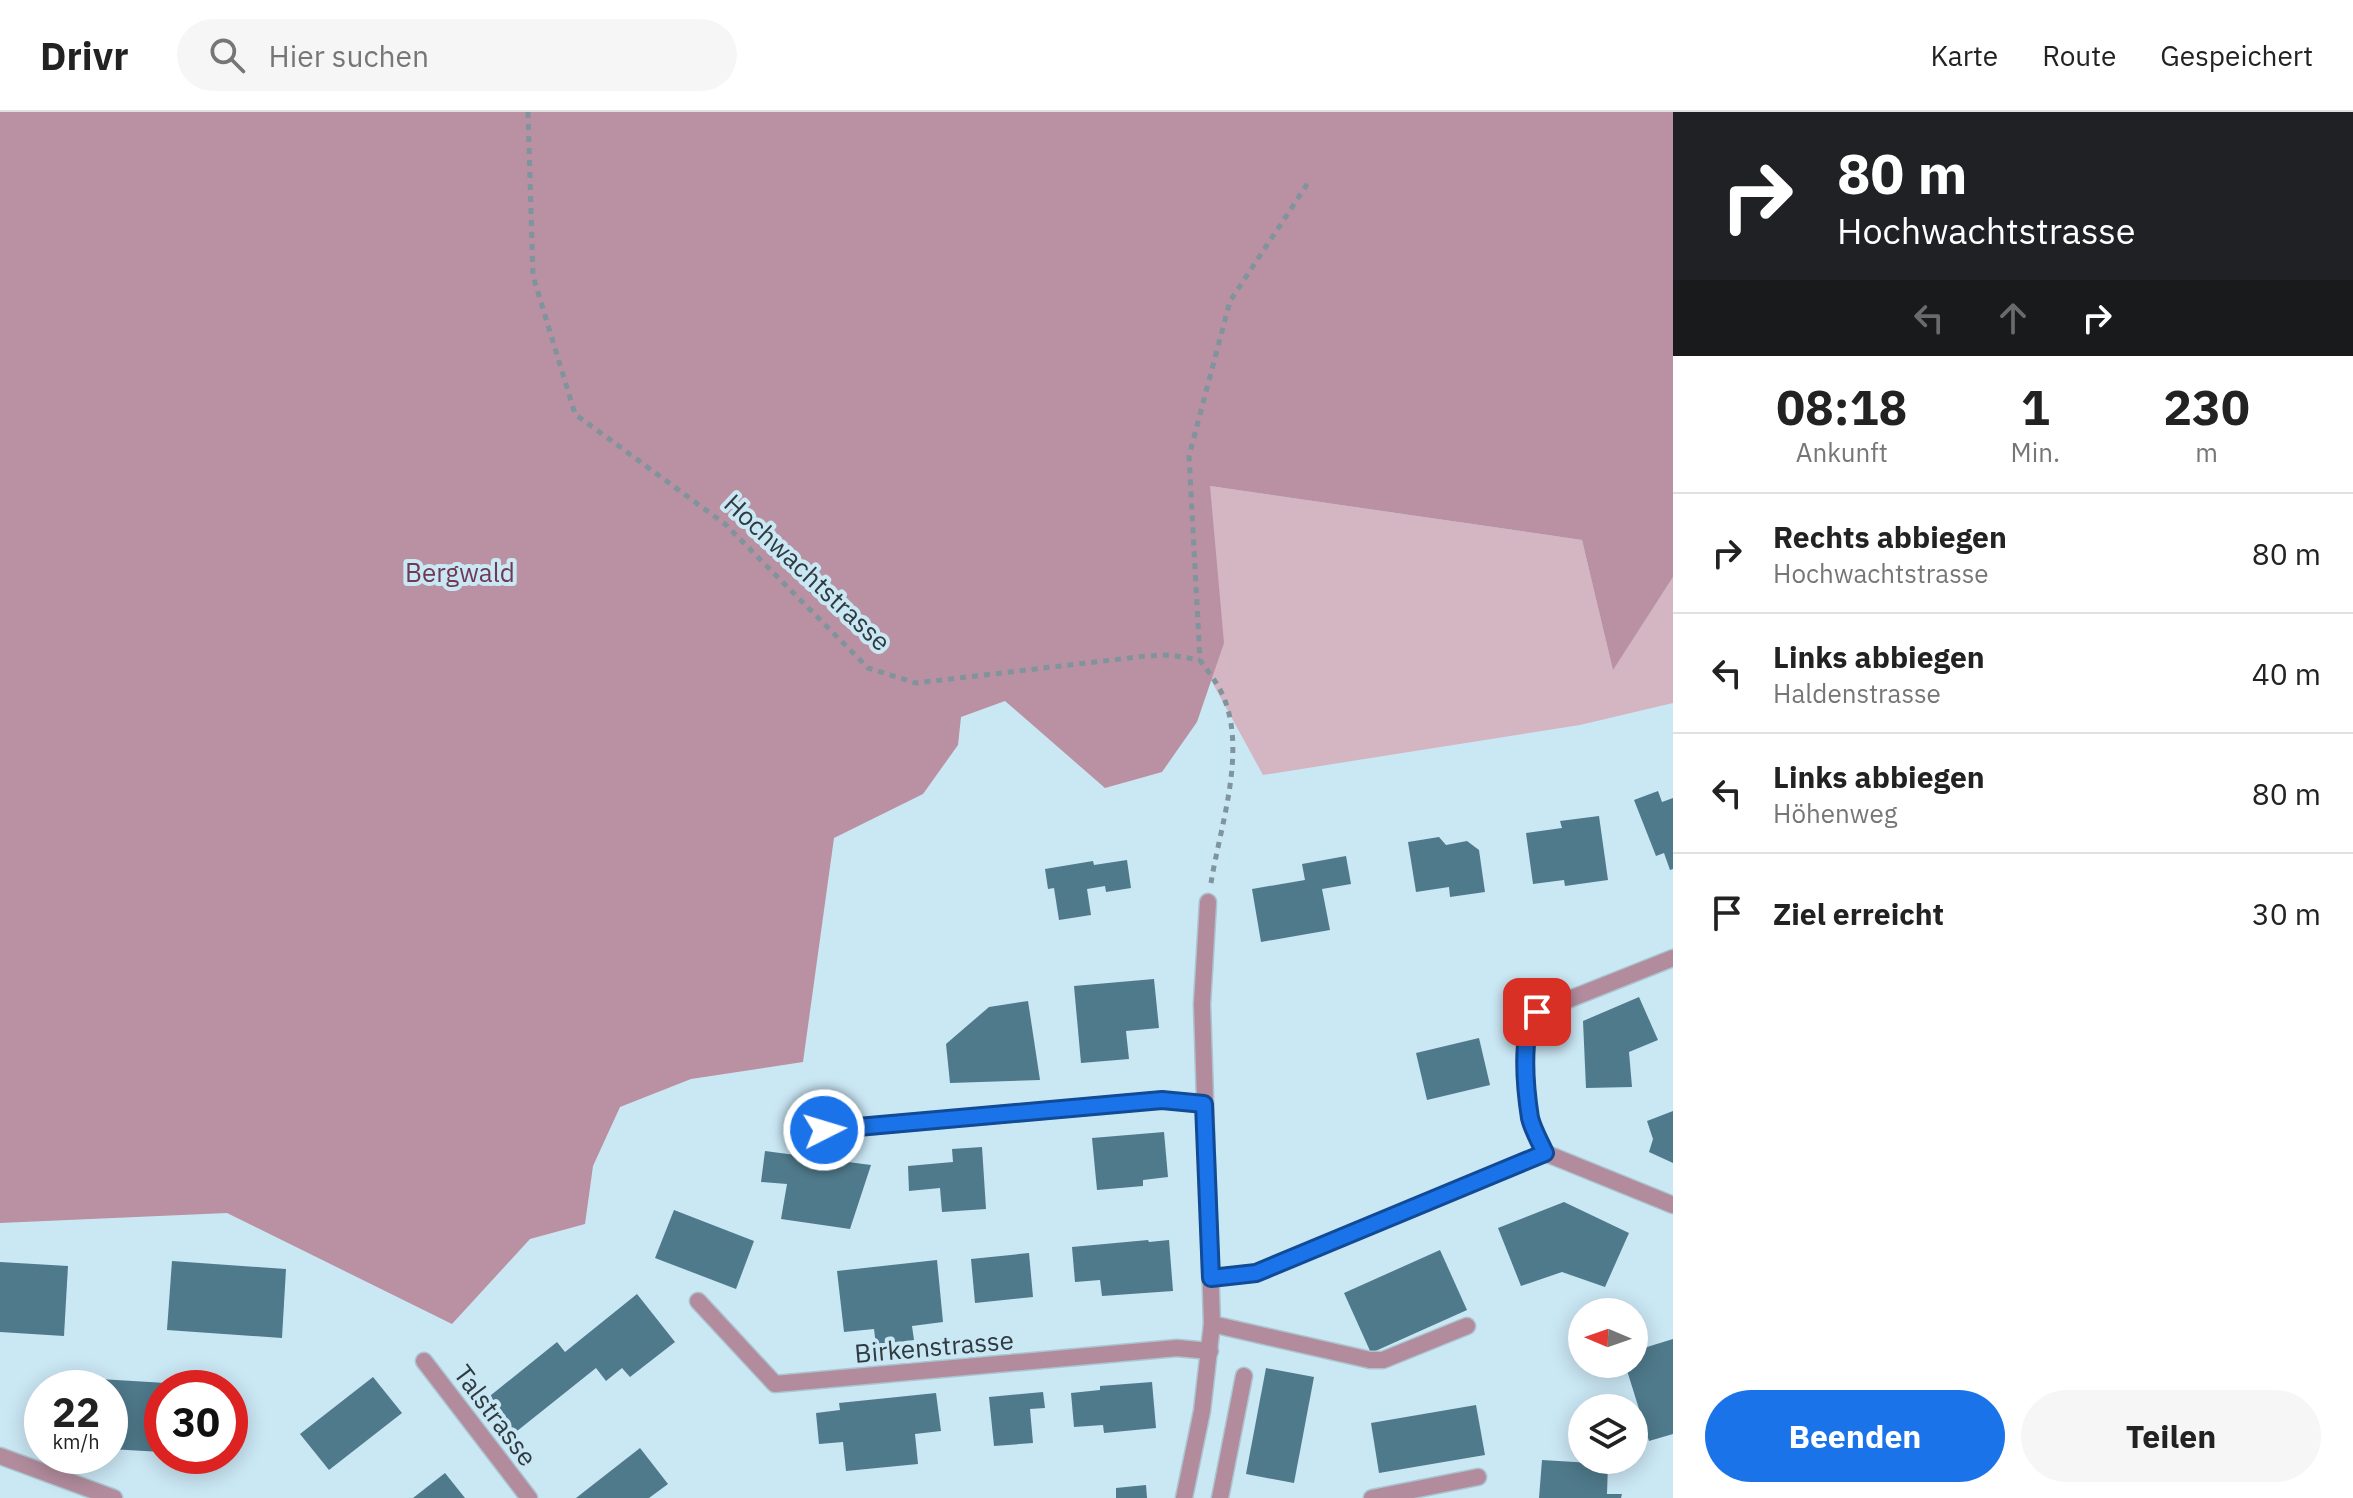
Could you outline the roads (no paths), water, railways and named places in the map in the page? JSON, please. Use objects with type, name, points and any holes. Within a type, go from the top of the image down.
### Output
[{"type":"street","points":[[1184,1498],[1212,1324],[1202,1004],[1208,902]]},
{"type":"street","points":[[1545,1153],[1531,1120],[1525,1038],[1531,1018],[1549,1007],[1673,958]]},
{"type":"street","points":[[794,1133],[1162,1100],[1204,1104]]},
{"type":"street","points":[[1211,1278],[1256,1273],[1545,1153],[1673,1205]]},
{"type":"street","name":"Birkenstrasse","points":[[698,1301],[775,1384],[1177,1348],[1210,1351]]},
{"type":"street","points":[[1212,1324],[1370,1360],[1383,1360],[1467,1326]]},
{"type":"street","name":"Talstrasse","points":[[424,1361],[529,1498]]},
{"type":"street","points":[[1220,1498],[1244,1376]]},
{"type":"street","points":[[0,1456],[114,1498]]},
{"type":"street","points":[[1372,1498],[1478,1477]]},
{"type":"park label","name":"Bergwald","points":[[460,572]]}]
